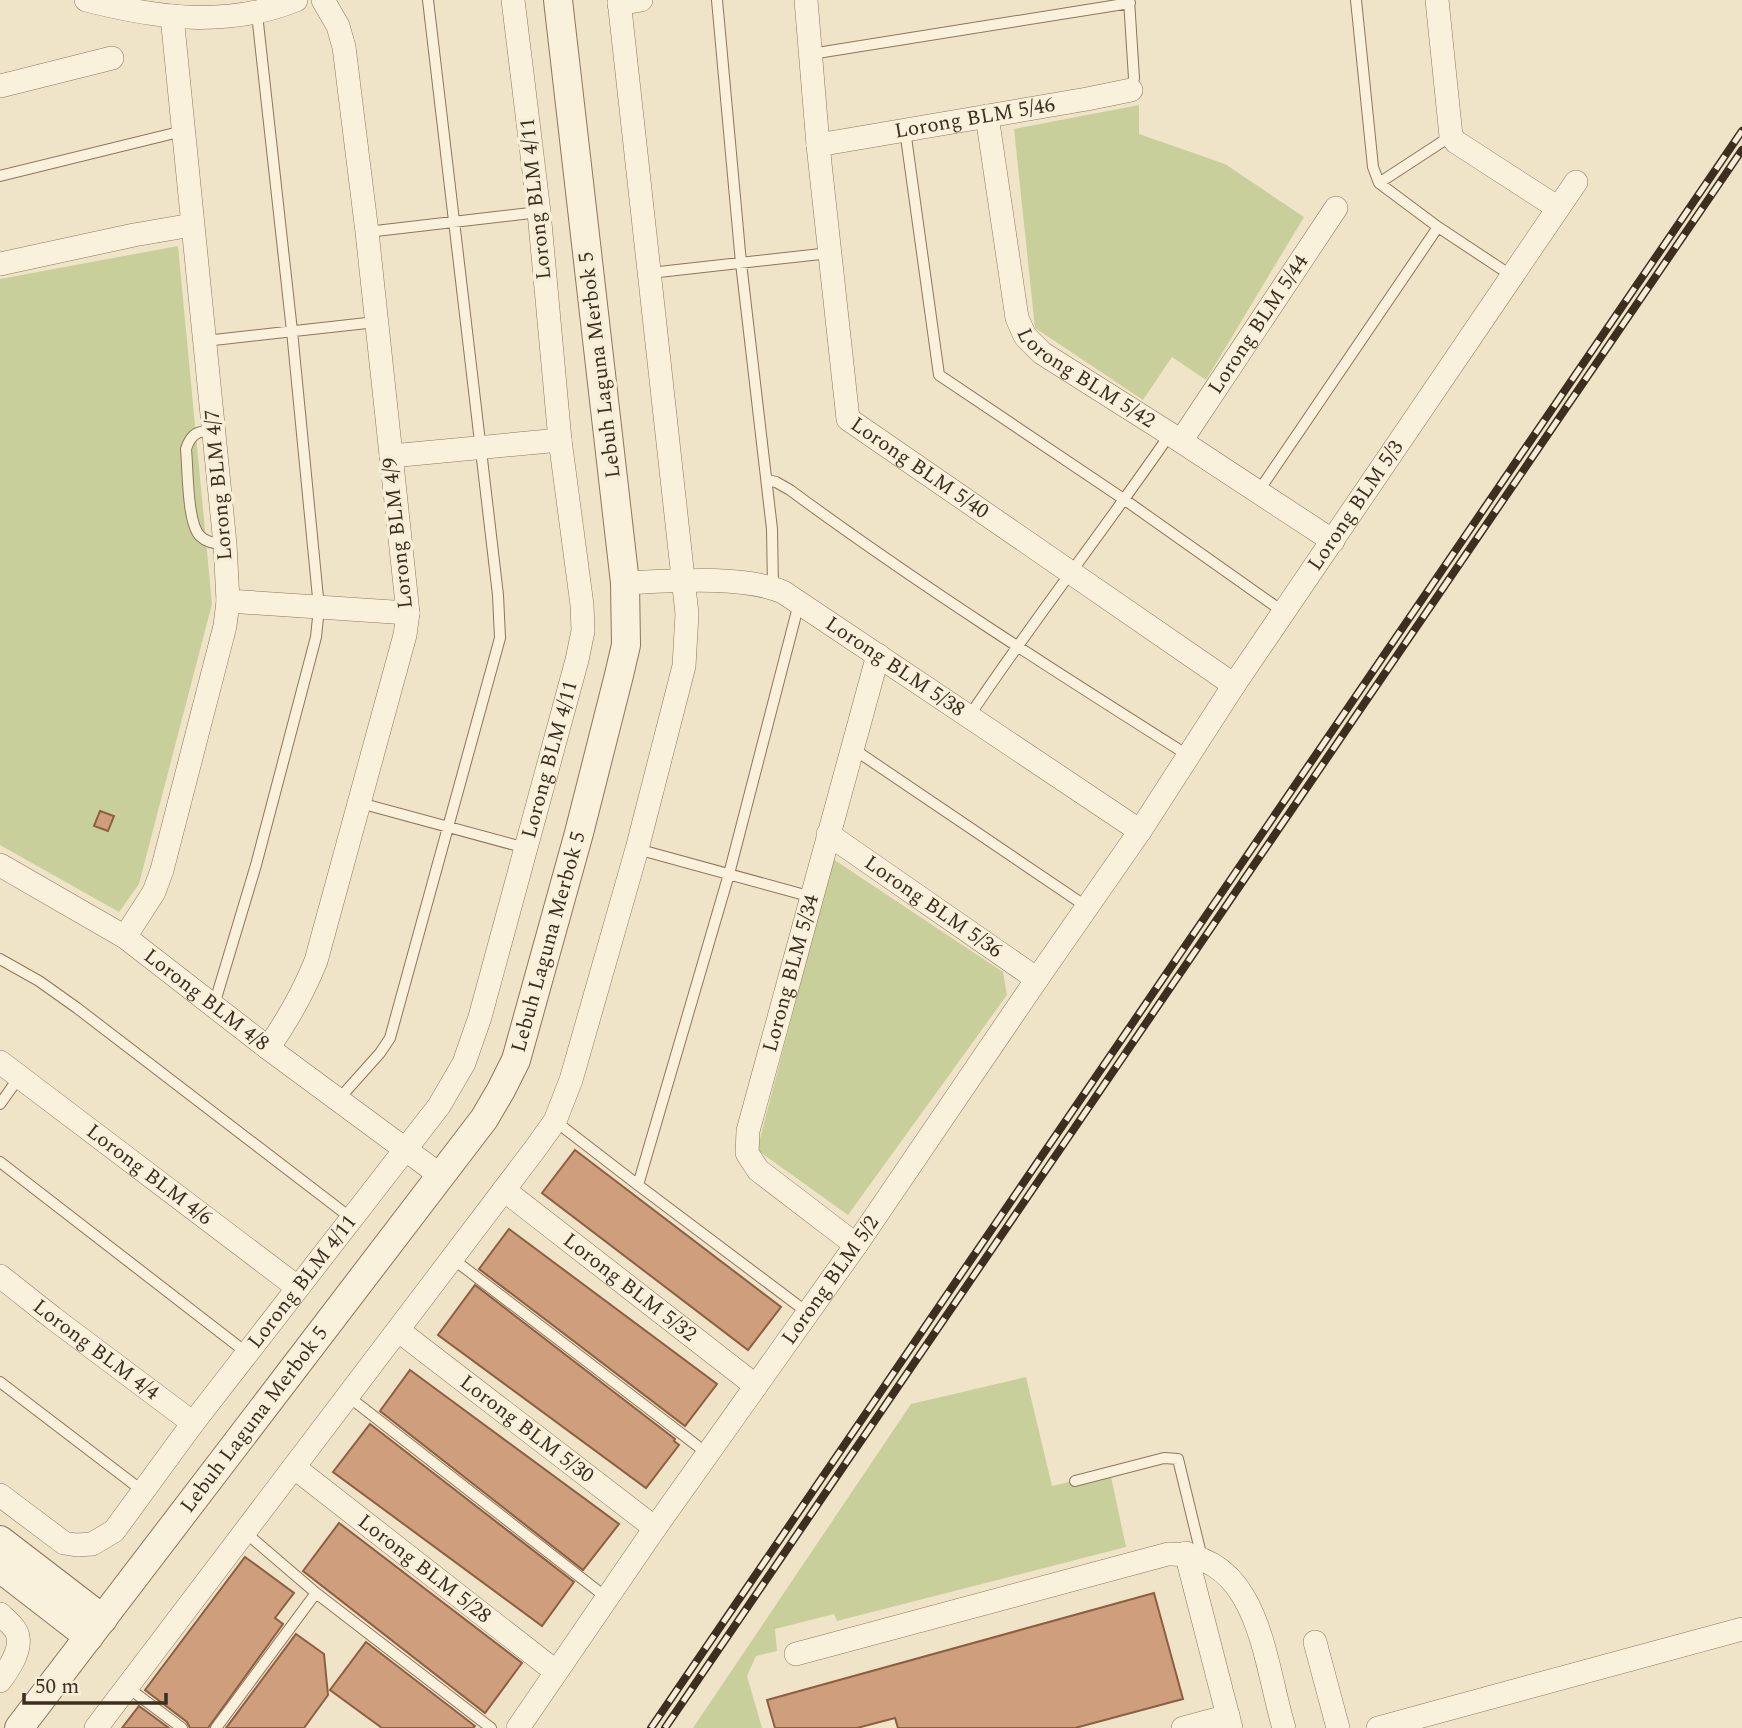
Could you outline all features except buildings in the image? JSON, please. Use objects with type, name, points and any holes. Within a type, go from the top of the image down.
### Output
[{"type":"street","points":[[86,0],[172,16],[211,19],[257,14],[296,0]]},
{"type":"street","name":"Lorong BLM 4/9","points":[[268,1048],[303,994],[316,961],[405,635],[408,613],[344,47],[338,26],[323,0]]},
{"type":"street","name":"Lorong BLM 4/11","points":[[0,1495],[64,1542],[92,1544],[114,1531],[297,1287],[439,1106],[464,1063],[480,1017],[583,631],[582,605],[559,440],[539,212],[513,0]]},
{"type":"street","name":"Lebuh Laguna Merbok 5","points":[[19,1728],[484,1119],[516,1060],[579,833],[626,645],[625,583],[558,0]]},
{"type":"street","name":"Lorong BLM 5/40","points":[[806,0],[818,145],[848,419],[1234,685]]},
{"type":"street","points":[[1437,0],[1451,136],[1456,142],[1558,208]]},
{"type":"street","points":[[96,1728],[246,1534],[555,1121],[572,1080],[637,849],[684,666],[687,614],[650,273],[626,1]]},
{"type":"street","name":"Lorong BLM 4/7","points":[[125,937],[153,892],[162,870],[225,626],[228,601],[225,544],[172,16]]},
{"type":"street","points":[[0,86],[112,58]]},
{"type":"street","name":"Lorong BLM 5/46","points":[[818,145],[1131,90]]},
{"type":"street","name":"Lorong BLM 5/42","points":[[987,117],[1017,318],[1025,336],[1042,354],[1333,541]]},
{"type":"street","name":"Lorong BLM 5/3","points":[[1140,831],[1234,685],[1576,182]]},
{"type":"street","name":"Lorong BLM 5/44","points":[[1176,438],[1336,208]]},
{"type":"street","points":[[0,264],[192,225]]},
{"type":"street","points":[[391,456],[559,440]]},
{"type":"street","name":"Lorong BLM 5/38","points":[[625,583],[683,580],[773,588],[970,715],[1140,831]]},
{"type":"street","points":[[228,601],[408,613]]},
{"type":"street","name":"Lorong BLM 5/34","points":[[856,1245],[758,1170],[747,1153],[748,1131],[878,655]]},
{"type":"street","name":"Lorong BLM 5/2","points":[[518,1728],[655,1528],[856,1245],[1140,831]]},
{"type":"street","name":"Lorong BLM 5/36","points":[[828,834],[1037,979]]},
{"type":"street","name":"Lorong BLM 4/8","points":[[0,865],[125,937],[268,1048],[440,1175]]},
{"type":"street","name":"Lorong BLM 4/6","points":[[0,1062],[297,1287]]},
{"type":"street","name":"Lorong BLM 5/32","points":[[504,1190],[756,1386]]},
{"type":"street","name":"Lorong BLM 4/4","points":[[0,1276],[193,1423]]},
{"type":"street","name":"Lorong BLM 5/30","points":[[399,1331],[655,1528]]},
{"type":"street","name":"Lorong BLM 5/28","points":[[295,1468],[555,1671]]},
{"type":"street","points":[[0,1540],[96,1628]]},
{"type":"street","points":[[796,1654],[1168,1553],[1194,1556],[1224,1572],[1246,1598],[1256,1621],[1284,1728]]},
{"type":"street","points":[[1183,1728],[1230,1722],[1194,1556]]},
{"type":"street","points":[[0,1568],[96,1628]]},
{"type":"street","points":[[0,1614],[19,1637],[17,1651],[0,1681]]},
{"type":"street","points":[[1378,1728],[1742,1629]]},
{"type":"street","points":[[1315,1642],[1338,1728]]},
{"type":"lane","points":[[338,1100],[390,1038],[500,638],[498,595],[428,0]]},
{"type":"lane","points":[[717,0],[741,262],[772,529],[773,588]]},
{"type":"lane","points":[[1356,0],[1373,167],[1379,183],[1438,227],[1512,276]]},
{"type":"lane","points":[[811,54],[1129,1],[1134,78],[1131,90]]},
{"type":"lane","points":[[214,1005],[256,865],[316,637],[319,608],[257,14]]},
{"type":"lane","points":[[905,130],[939,375],[1125,500],[1285,613]]},
{"type":"lane","points":[[0,176],[183,131]]},
{"type":"lane","points":[[1379,183],[1451,136]]},
{"type":"lane","points":[[367,232],[539,212]]},
{"type":"lane","points":[[1258,492],[1438,227]]},
{"type":"lane","points":[[650,273],[830,253]]},
{"type":"lane","points":[[205,341],[376,323]]},
{"type":"lane","points":[[970,715],[1070,573],[1176,438]]},
{"type":"lane","points":[[767,480],[790,490],[895,567],[1189,756]]},
{"type":"lane","points":[[638,1185],[729,874],[799,603]]},
{"type":"lane","points":[[852,748],[1087,908]]},
{"type":"lane","points":[[360,803],[526,848]]},
{"type":"lane","points":[[637,849],[812,897]]},
{"type":"lane","points":[[0,959],[39,981],[77,1008],[351,1218]]},
{"type":"lane","points":[[0,1104],[20,1076]]},
{"type":"lane","points":[[555,1121],[808,1313]]},
{"type":"lane","points":[[0,1162],[247,1353]]},
{"type":"lane","points":[[453,1259],[708,1454]]},
{"type":"lane","points":[[0,1382],[144,1492]]},
{"type":"lane","points":[[349,1397],[607,1598]]},
{"type":"lane","points":[[1075,1481],[1164,1458],[1178,1460],[1194,1556]]},
{"type":"lane","points":[[246,1534],[316,1593],[491,1728]]},
{"type":"lane","points":[[216,1728],[316,1593]]},
{"type":"lane","points":[[127,1687],[182,1728]]},
{"type":"green space","points":[[1139,105],[1139,134],[1225,164],[1304,217],[1206,380],[1172,357],[1143,400],[1035,328],[1014,129]]},
{"type":"green space","points":[[178,246],[212,604],[139,884],[119,912],[0,845],[0,279]]},
{"type":"green space","points":[[833,859],[1003,972],[1007,995],[848,1215],[757,1150]]},
{"type":"green space","points":[[1026,1377],[1052,1486],[1110,1472],[1126,1547],[837,1621],[834,1614],[775,1629],[777,1651],[756,1656],[747,1676],[762,1728],[693,1728],[911,1404]]},
{"type":"railway","points":[[651,1728],[1742,131]]},
{"type":"railway","points":[[665,1728],[1742,150]]}]
